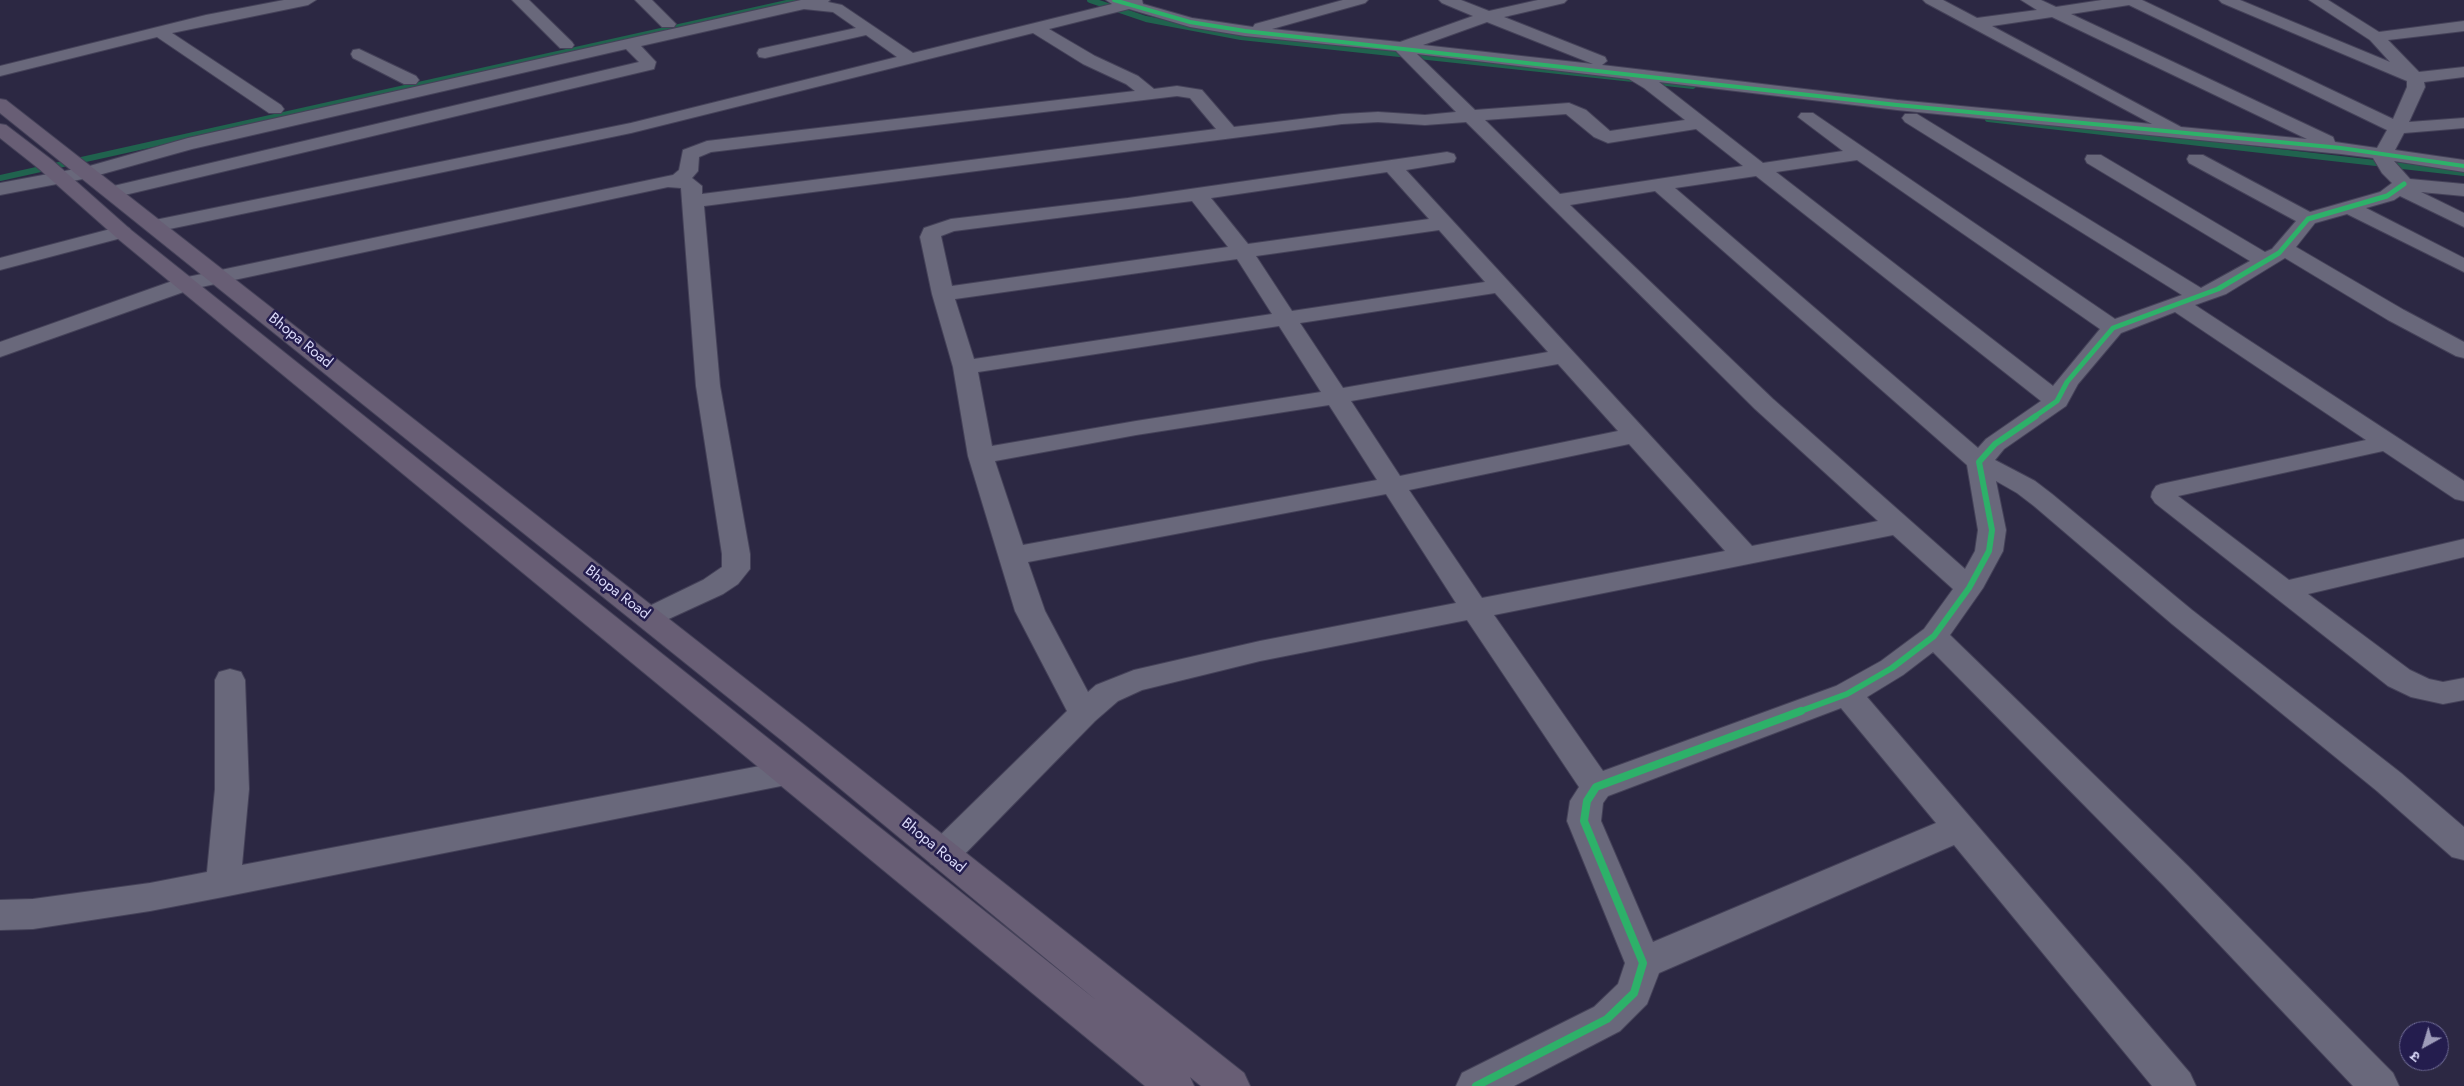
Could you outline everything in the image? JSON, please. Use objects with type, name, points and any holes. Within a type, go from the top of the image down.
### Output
[{"type":"main road","name":"Bhopa Road","points":[[0,104],[67,165],[122,232],[786,773],[1174,1086]]},
{"type":"main road","name":"Bhopa Road","points":[[0,129],[112,192],[649,618],[1230,1086]]},
{"type":"street","points":[[0,71],[230,15],[308,0]]},
{"type":"street","points":[[520,0],[566,45]]},
{"type":"street","points":[[643,0],[668,24]]},
{"type":"street","points":[[134,142],[275,109],[775,0]]},
{"type":"street","points":[[0,171],[67,165],[188,144],[822,0]]},
{"type":"street","points":[[155,226],[631,128],[1036,28],[1115,6],[1150,0]]},
{"type":"street","points":[[1245,31],[1360,0]]},
{"type":"street","points":[[1447,0],[1639,79],[1760,169],[2057,401]]},
{"type":"street","points":[[1405,52],[1488,16],[1559,0]]},
{"type":"street","points":[[1931,0],[2185,134]]},
{"type":"street","points":[[2028,0],[2392,171],[2464,190]]},
{"type":"street","points":[[1976,23],[2132,0],[2398,128],[2464,123]]},
{"type":"street","points":[[2227,0],[2415,78],[2464,72]]},
{"type":"street","points":[[1979,462],[1995,444],[2057,401],[2067,382],[2113,328],[2187,299],[2218,290],[2275,255],[2308,219],[2387,196],[2398,128],[2416,87],[2415,78],[2376,37],[2322,0]]},
{"type":"street","points":[[804,4],[837,8],[911,59]]},
{"type":"street","points":[[1115,6],[1190,22],[1245,31],[1405,52],[1639,79],[2341,148]]},
{"type":"street","points":[[2376,37],[2464,26]]},
{"type":"street","points":[[1036,28],[1089,60],[1132,80],[1150,94]]},
{"type":"street","points":[[765,53],[869,30]]},
{"type":"street","points":[[160,32],[275,109]]},
{"type":"street","points":[[112,192],[648,64],[629,43]]},
{"type":"street","points":[[1405,52],[1764,404],[1969,588]]},
{"type":"street","points":[[360,54],[410,80]]},
{"type":"street","points":[[0,350],[186,284],[557,204],[679,180],[688,171],[690,154],[707,147],[1150,94],[1192,91],[1228,132]]},
{"type":"street","points":[[694,201],[950,170],[1228,132],[1352,118],[1392,117],[1425,120],[1569,108],[1580,114],[1600,133],[1608,136],[1700,123]]},
{"type":"street","points":[[1807,117],[1858,154],[2113,328]]},
{"type":"street","points":[[1911,118],[2187,299],[2386,443],[2464,492]]},
{"type":"street","points":[[1555,201],[1858,154]]},
{"type":"street","points":[[1084,713],[1030,611],[980,456],[965,367],[943,294],[930,237],[931,232],[951,225],[1197,194],[1447,158]]},
{"type":"street","points":[[2196,158],[2308,219]]},
{"type":"street","points":[[2094,159],[2275,255],[2396,314],[2464,350]]},
{"type":"street","points":[[0,190],[67,165]]},
{"type":"street","points":[[1392,166],[1745,556]]},
{"type":"street","points":[[2392,171],[2464,166]]},
{"type":"street","points":[[2392,171],[2464,221]]},
{"type":"street","points":[[649,618],[713,587],[728,578],[736,569],[736,554],[708,386],[692,186],[679,180]]},
{"type":"street","points":[[1658,184],[1979,462],[2032,491],[2182,617],[2389,782],[2464,847]]},
{"type":"street","points":[[1197,194],[1243,252],[1474,609],[1596,788]]},
{"type":"street","points":[[2350,208],[2464,266]]},
{"type":"street","points":[[943,294],[1444,223]]},
{"type":"street","points":[[0,264],[122,232]]},
{"type":"street","points":[[965,367],[1287,320],[1501,286]]},
{"type":"street","points":[[980,456],[1336,397],[1564,356]]},
{"type":"street","points":[[1013,556],[1394,485],[1635,435]]},
{"type":"street","points":[[2386,443],[2166,492],[2164,496],[2169,503],[2286,590],[2399,678],[2422,689],[2443,694],[2464,689]]},
{"type":"street","points":[[1476,1086],[1607,1019],[1634,993],[1644,963],[1584,821],[1587,801],[1596,788],[1847,694],[1892,668],[1934,636],[1969,588],[1989,550],[1992,530],[1979,462]]},
{"type":"street","points":[[943,854],[1106,693],[1134,681],[1260,650],[1898,525]]},
{"type":"street","points":[[2286,590],[2464,548]]},
{"type":"street","points":[[1934,636],[2176,876],[2379,1086]]},
{"type":"street","points":[[223,883],[232,789],[230,680]]},
{"type":"street","points":[[1847,694],[2176,1086]]},
{"type":"street","points":[[0,915],[43,913],[150,897],[786,773]]},
{"type":"street","points":[[1644,963],[1959,828]]},
{"type":"waterway","points":[[0,178],[800,0]]},
{"type":"waterway","points":[[1090,0],[1146,19],[1241,37],[1633,79]]},
{"type":"waterway","points":[[1648,81],[1693,86]]},
{"type":"waterway","points":[[1988,119],[2464,173]]},
{"type":"cycle path","points":[[1114,0],[1190,22],[1245,31],[1401,47],[1897,105],[2341,148],[2464,166]]},
{"type":"cycle path","points":[[1476,1086],[1607,1019],[1634,993],[1643,963],[1584,821],[1587,801],[1596,787],[1847,694],[1892,668],[1934,636],[1969,588],[1989,551],[1992,530],[1979,462],[1995,444],[2057,401],[2067,382],[2113,328],[2218,289],[2279,253],[2308,219],[2387,196],[2404,184]]}]
